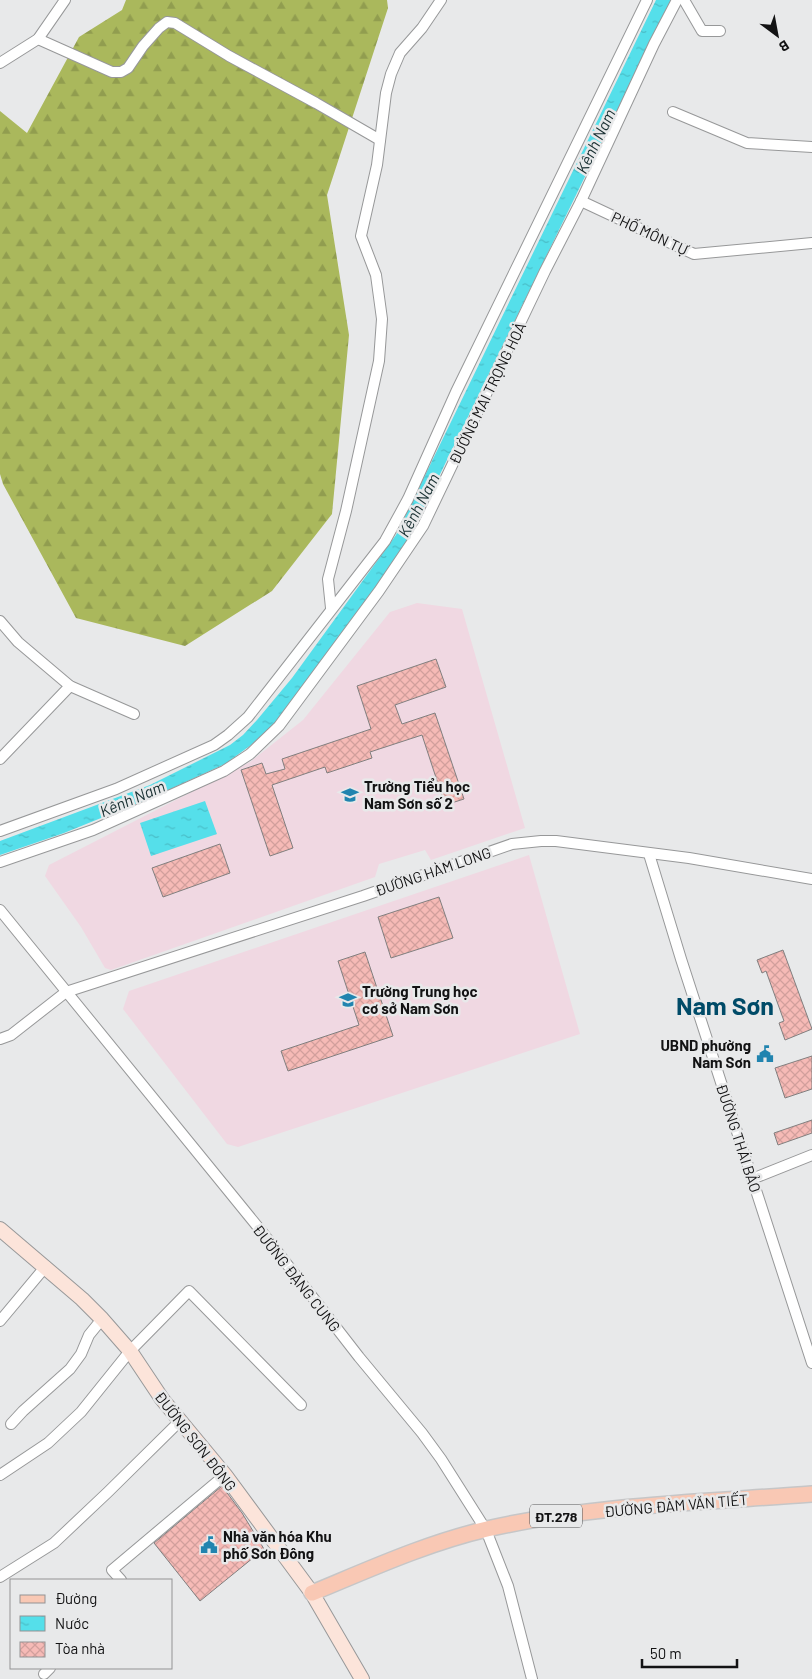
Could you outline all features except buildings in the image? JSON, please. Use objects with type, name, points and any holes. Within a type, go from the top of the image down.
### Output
[{"type":"main road","name":"ĐƯỜNG SƠN ĐÔNG","points":[[0,1229],[46,1266],[102,1319],[130,1351],[162,1399],[225,1475],[312,1593],[362,1679]]},
{"type":"main road","name":"ĐƯỜNG ĐÀM VĂN TIẾT","points":[[312,1593],[415,1550],[486,1530],[585,1512],[812,1494]]},
{"type":"street","points":[[0,63],[38,39],[65,0]]},
{"type":"street","points":[[331,608],[328,579],[346,511],[379,361],[382,319],[376,275],[361,236],[377,165],[386,93],[391,74],[400,53],[422,28],[441,0]]},
{"type":"street","points":[[0,831],[116,790],[203,750],[221,740],[248,717],[384,541],[404,506],[456,392],[646,0]]},
{"type":"street","name":"ĐƯỜNG MAI TRỌNG HOÀ","points":[[0,862],[93,830],[224,771],[250,754],[279,726],[379,591],[423,526],[545,271],[581,201],[654,44],[677,0]]},
{"type":"street","points":[[684,0],[702,31],[720,31]]},
{"type":"street","points":[[38,39],[112,72],[121,72],[128,68],[143,46],[159,28],[167,22],[175,23],[229,56],[380,140]]},
{"type":"street","points":[[673,112],[747,144],[812,148]]},
{"type":"street","name":"PHỐ MÔN TỰ","points":[[581,201],[694,254],[812,243]]},
{"type":"street","points":[[0,621],[18,642],[70,686],[134,714]]},
{"type":"street","points":[[0,759],[70,686]]},
{"type":"street","name":"ĐƯỜNG HÀM LONG","points":[[66,992],[381,890],[512,844],[556,841],[689,858],[812,879]]},
{"type":"street","name":"ĐƯỜNG THÁI BẢO","points":[[649,854],[812,1363]]},
{"type":"street","name":"ĐƯỜNG ĐẶNG CUNG","points":[[0,910],[262,1232],[359,1357],[422,1433],[446,1466],[486,1530],[508,1586],[532,1679]]},
{"type":"street","points":[[0,1040],[11,1035],[66,992]]},
{"type":"street","points":[[752,1179],[812,1155]]},
{"type":"street","points":[[0,1321],[46,1266]]},
{"type":"street","points":[[0,1475],[48,1444],[81,1412],[130,1351],[189,1291],[301,1405]]},
{"type":"street","points":[[11,1424],[70,1369],[89,1335],[102,1319]]},
{"type":"street","points":[[0,1577],[54,1544],[180,1421]]},
{"type":"street","points":[[120,1579],[112,1570],[225,1475]]},
{"type":"shaded area","name":"Trường Tiểu học Nam Sơn số 2","points":[[417,603],[462,609],[525,828],[431,860],[425,850],[379,864],[375,877],[111,970],[105,968],[81,927],[45,876],[49,865],[250,762],[303,720],[390,612]]},
{"type":"shaded area","name":"Trường Trung học cơ sở Nam Sơn","points":[[529,855],[580,1034],[238,1147],[227,1144],[123,1009],[129,991]]},
{"type":"green space","points":[[126,0],[387,0],[388,8],[327,195],[349,335],[332,514],[272,591],[185,646],[76,618],[3,484],[0,474],[0,111],[27,133],[79,37],[122,10]]},
{"type":"water","name":"Kênh Nam","points":[[656,0],[671,0],[408,540],[383,579],[274,724],[251,745],[225,764],[153,797],[64,833],[0,855],[0,841],[150,785],[230,745],[257,720],[292,678],[396,535]]},
{"type":"water","points":[[205,801],[217,834],[151,856],[140,823]]},
{"type":"place","name":"Trường Tiểu học Nam Sơn số 2","points":[[350,795]]},
{"type":"place","name":"Trường Trung học cơ sở Nam Sơn","points":[[348,1000]]},
{"type":"place","name":"UBND phường Nam Sơn","points":[[765,1054]]},
{"type":"place","name":"Nhà văn hóa Khu phố Sơn Đông","points":[[209,1545]]},
{"type":"district","name":"Nam Sơn","points":[[725,1005]]}]
